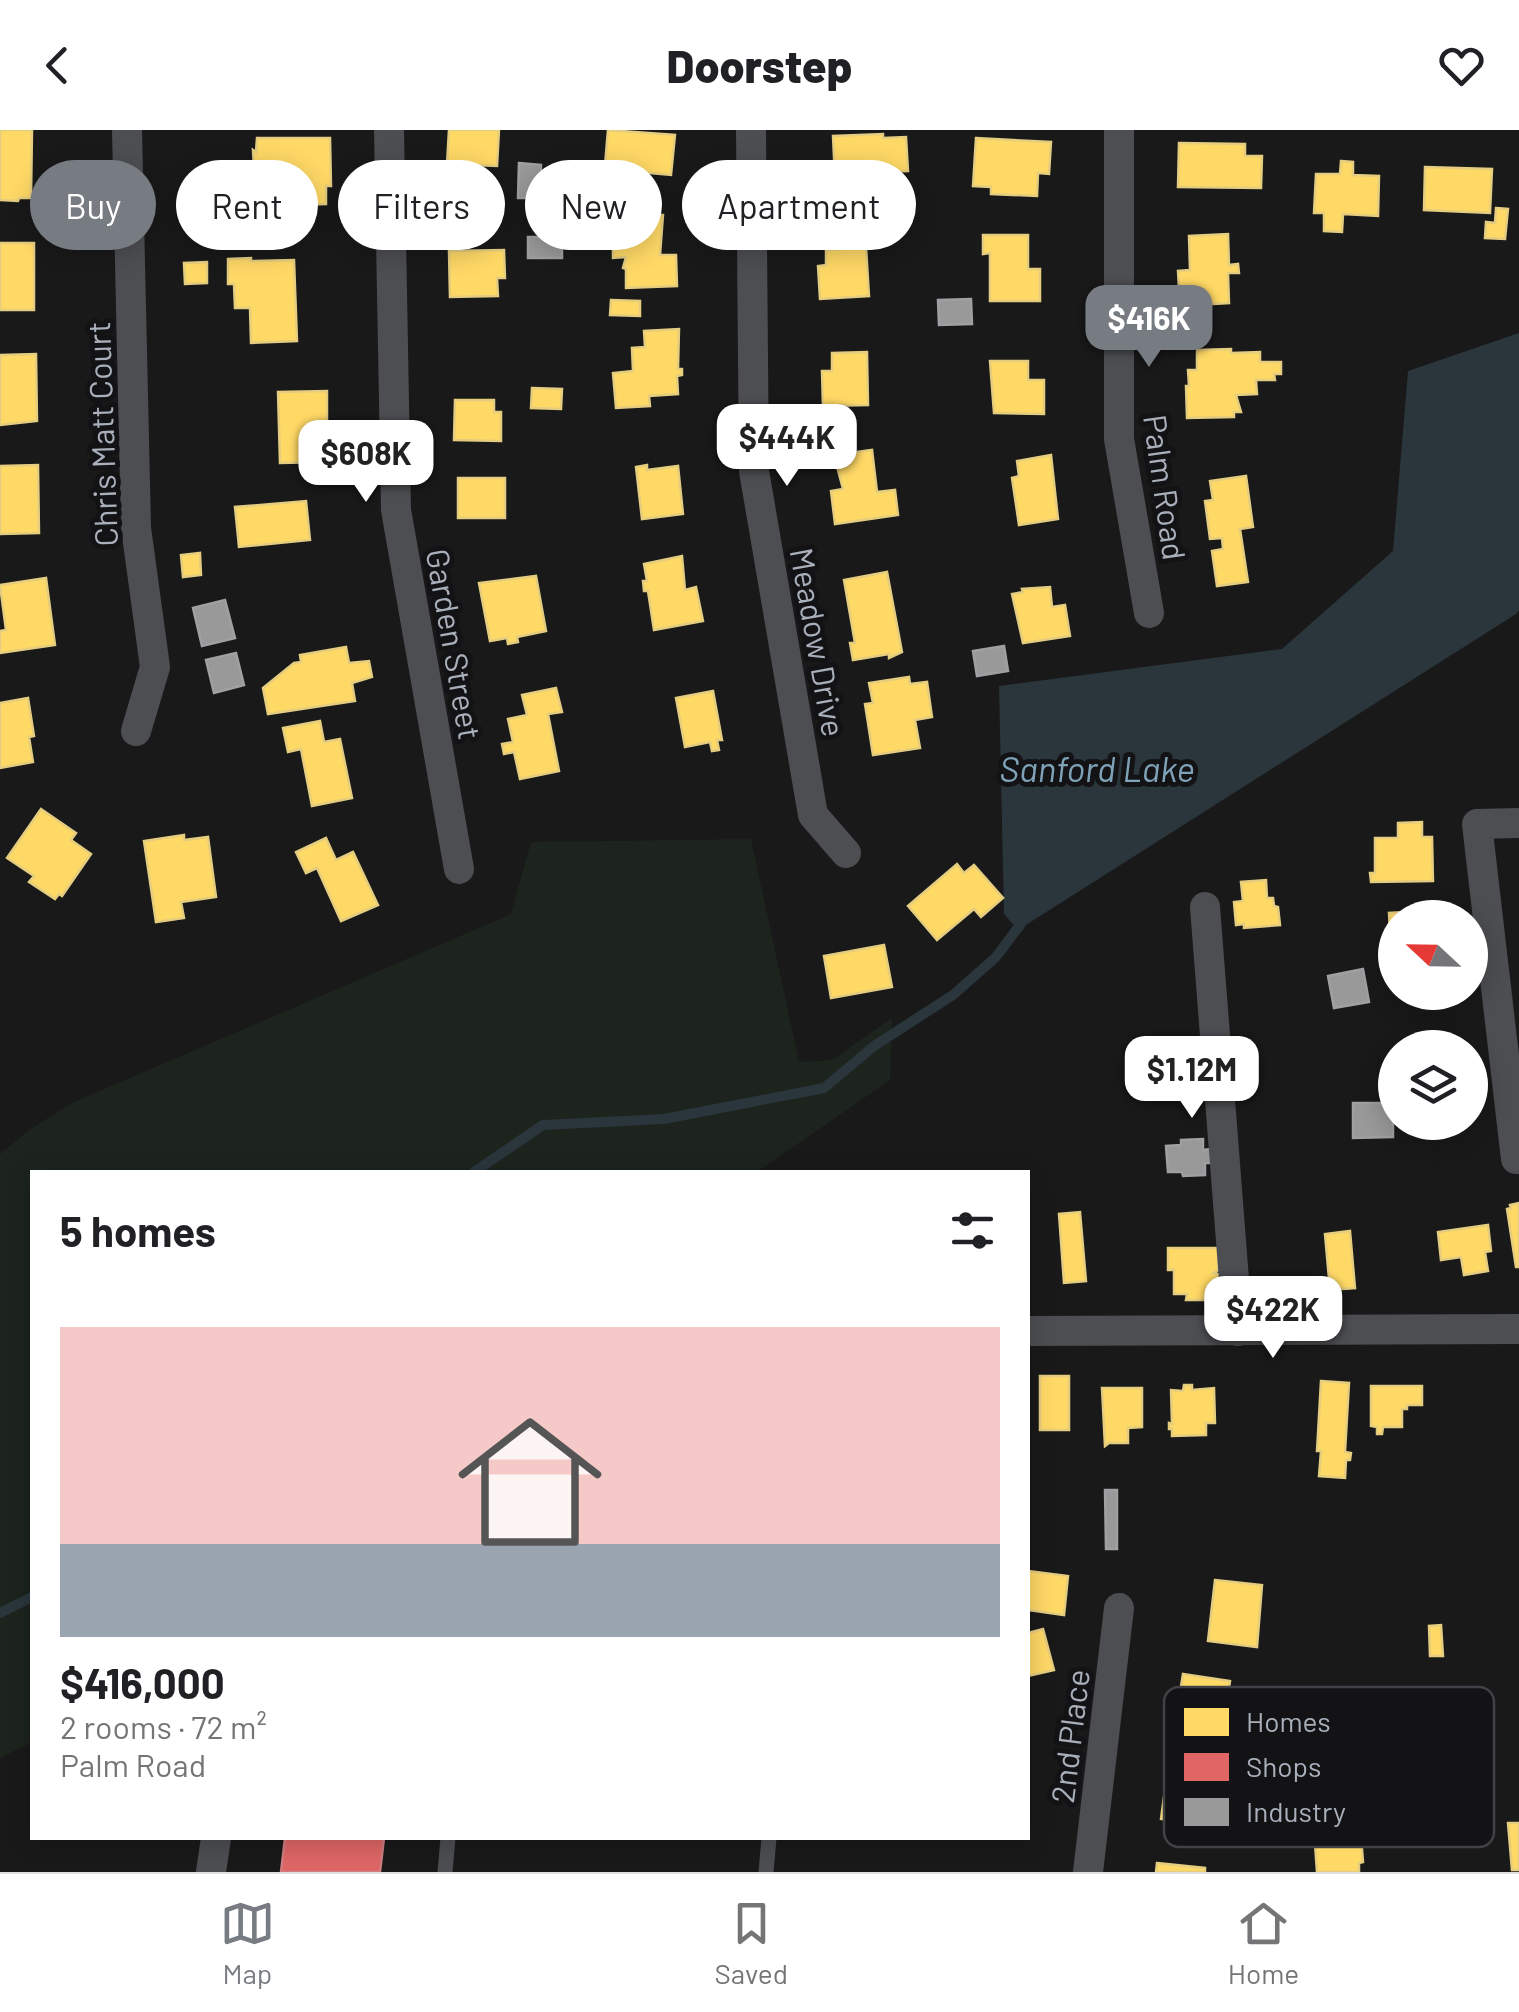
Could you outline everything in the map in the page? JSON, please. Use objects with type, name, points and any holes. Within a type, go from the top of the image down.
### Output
[{"type":"street","name":"Chris Matt Court","points":[[127,130],[136,528],[155,667],[136,731]]},
{"type":"street","name":"Garden Street","points":[[389,130],[396,510],[459,869]]},
{"type":"street","name":"Meadow Drive","points":[[750,130],[754,472],[813,815],[846,853]]},
{"type":"street","name":"Palm Road","points":[[1119,130],[1118,439],[1149,613]]},
{"type":"street","points":[[1519,823],[1477,824],[1519,1160]]},
{"type":"street","points":[[1204,906],[1238,1331]]},
{"type":"street","points":[[1030,1331],[1519,1329]]},
{"type":"street","name":"2nd Place","points":[[1088,1872],[1119,1608]]},
{"type":"street","points":[[211,1872],[216,1840]]},
{"type":"lane","points":[[444,1872],[448,1840]]},
{"type":"lane","points":[[766,1872],[770,1840]]},
{"type":"shaded area","points":[[751,839],[799,1062],[832,1060],[892,1018],[890,1080],[760,1170],[30,1170],[30,1743],[0,1758],[0,1154],[72,1103],[511,914],[531,842]]},
{"type":"water","name":"Sanford Lake","points":[[1519,333],[1516,614],[1018,930],[1004,914],[999,686],[1282,649],[1393,551],[1408,371]]},
{"type":"building: Homes","points":[[0,130],[32,130],[30,198],[0,200]]},
{"type":"building: Homes","points":[[449,130],[499,130],[497,160],[447,160]]},
{"type":"building: Homes","points":[[608,130],[675,135],[671,175],[662,174],[662,160],[605,160]]},
{"type":"building: Homes","points":[[833,136],[906,137],[907,160],[834,160]]},
{"type":"building: Homes","points":[[257,138],[330,138],[331,186],[326,186],[326,204],[318,204],[318,160],[254,160],[253,150],[256,152]]},
{"type":"building: Homes","points":[[976,138],[1051,142],[1049,174],[1038,173],[1037,196],[991,194],[991,187],[973,186]]},
{"type":"building: Homes","points":[[1179,143],[1245,144],[1245,156],[1262,156],[1261,188],[1178,187]]},
{"type":"building: Homes","points":[[1341,161],[1353,162],[1353,175],[1379,176],[1378,216],[1343,214],[1342,232],[1324,231],[1324,213],[1314,213],[1316,174],[1340,174]]},
{"type":"building: Homes","points":[[1425,167],[1492,169],[1490,213],[1424,210]]},
{"type":"building: Homes","points":[[1496,208],[1508,209],[1505,239],[1485,238],[1486,222],[1495,223]]},
{"type":"building: Homes","points":[[1228,234],[1229,265],[1238,264],[1239,273],[1228,273],[1229,303],[1180,306],[1178,271],[1190,270],[1189,236]]},
{"type":"building: Homes","points":[[983,235],[1028,235],[1028,269],[1040,269],[1040,301],[990,301],[990,253],[983,254]]},
{"type":"building: Homes","points":[[0,243],[30,243],[30,250],[34,250],[34,310],[0,310]]},
{"type":"building: Homes","points":[[504,250],[505,278],[497,278],[498,296],[450,297],[449,251]]},
{"type":"building: Homes","points":[[613,250],[660,250],[660,255],[676,255],[677,286],[626,288],[626,257],[613,258]]},
{"type":"building: Homes","points":[[826,250],[866,250],[869,296],[820,299],[818,266],[826,265]]},
{"type":"building: Homes","points":[[228,259],[294,260],[297,341],[251,343],[250,308],[235,308],[234,284],[228,284]]},
{"type":"building: Homes","points":[[207,262],[207,283],[185,284],[184,263]]},
{"type":"building: Homes","points":[[611,300],[640,301],[640,316],[610,315]]},
{"type":"building: Homes","points":[[679,329],[678,369],[682,369],[682,375],[677,376],[678,394],[649,396],[650,406],[616,408],[613,373],[633,371],[632,348],[645,347],[644,331]]},
{"type":"building: Homes","points":[[1231,349],[1231,353],[1260,352],[1260,362],[1281,362],[1281,374],[1274,374],[1275,380],[1256,380],[1257,394],[1236,395],[1241,412],[1234,412],[1234,417],[1187,418],[1188,370],[1197,370],[1197,350]]},
{"type":"building: Homes","points":[[867,352],[868,405],[823,406],[822,371],[832,371],[832,353]]},
{"type":"building: Homes","points":[[36,354],[37,421],[0,425],[0,355]]},
{"type":"building: Homes","points":[[990,361],[1028,361],[1028,380],[1044,380],[1044,414],[994,413]]},
{"type":"building: Homes","points":[[532,388],[562,389],[561,409],[531,408]]},
{"type":"building: Homes","points":[[327,391],[327,462],[280,463],[278,392]]},
{"type":"building: Homes","points":[[455,400],[494,400],[494,412],[501,412],[501,441],[454,440]]},
{"type":"building: Homes","points":[[872,450],[877,492],[895,490],[898,515],[835,524],[831,491],[843,489],[834,455]]},
{"type":"building: Homes","points":[[1051,455],[1058,519],[1019,525],[1012,478],[1019,476],[1017,461]]},
{"type":"building: Homes","points":[[38,465],[39,533],[0,534],[0,466]]},
{"type":"building: Homes","points":[[647,465],[647,470],[678,466],[683,514],[642,519],[636,467]]},
{"type":"building: Homes","points":[[1246,476],[1253,527],[1240,529],[1248,582],[1217,586],[1212,551],[1223,549],[1222,538],[1210,539],[1205,501],[1213,500],[1210,481]]},
{"type":"building: Homes","points":[[458,478],[505,478],[505,518],[458,518]]},
{"type":"building: Homes","points":[[306,501],[310,540],[239,547],[235,507]]},
{"type":"building: Homes","points":[[200,553],[201,575],[183,577],[181,555]]},
{"type":"building: Homes","points":[[682,556],[685,590],[696,587],[703,621],[654,630],[648,591],[644,591],[644,564]]},
{"type":"building: Homes","points":[[887,572],[902,652],[889,658],[889,654],[853,660],[850,643],[855,643],[844,580]]},
{"type":"building: Homes","points":[[536,576],[546,631],[517,637],[518,642],[508,644],[507,638],[490,641],[479,583]]},
{"type":"building: Homes","points":[[46,578],[55,645],[0,653],[0,631],[6,630],[0,585]]},
{"type":"building: Homes","points":[[1050,587],[1052,607],[1065,605],[1070,636],[1023,643],[1012,594],[1023,592],[1022,589]]},
{"type":"building: Homes","points":[[346,647],[349,663],[369,661],[372,677],[352,683],[355,701],[268,714],[263,688],[294,663],[301,662],[300,655]]},
{"type":"building: Homes","points":[[909,677],[910,684],[927,682],[932,717],[915,720],[920,748],[873,755],[865,704],[873,703],[869,683]]},
{"type":"building: Homes","points":[[556,688],[562,712],[548,714],[559,771],[520,779],[514,752],[504,754],[502,744],[513,742],[508,719],[527,715],[522,695]]},
{"type":"building: Homes","points":[[713,691],[722,740],[717,740],[719,750],[712,751],[710,742],[685,747],[676,698]]},
{"type":"building: Homes","points":[[28,698],[34,736],[29,737],[33,762],[0,768],[0,703]]},
{"type":"building: Homes","points":[[320,721],[324,742],[340,739],[352,798],[312,806],[301,749],[288,752],[283,728]]},
{"type":"building: Homes","points":[[41,809],[76,833],[71,840],[91,854],[62,896],[59,894],[55,899],[29,882],[34,876],[7,858]]},
{"type":"building: Homes","points":[[1422,822],[1422,837],[1432,837],[1433,881],[1371,882],[1370,873],[1375,873],[1375,838],[1398,838],[1398,823]]},
{"type":"building: Homes","points":[[184,835],[184,840],[208,837],[216,897],[181,902],[184,918],[156,922],[144,841]]},
{"type":"building: Homes","points":[[326,838],[336,860],[353,852],[378,905],[341,921],[317,868],[306,873],[296,852]]},
{"type":"building: Homes","points":[[957,864],[964,873],[974,865],[1003,898],[981,917],[974,909],[937,940],[908,906]]},
{"type":"building: Homes","points":[[1266,880],[1267,898],[1273,898],[1274,906],[1278,907],[1280,925],[1236,925],[1234,902],[1243,901],[1241,882]]},
{"type":"building: Homes","points":[[884,945],[892,987],[831,998],[824,956]]},
{"type":"building: Homes","points":[[1519,1203],[1519,1267],[1516,1267],[1507,1209]]},
{"type":"building: Homes","points":[[1080,1212],[1086,1281],[1064,1283],[1059,1214]]},
{"type":"building: Homes","points":[[1488,1225],[1488,1271],[1464,1275],[1461,1257],[1441,1260],[1438,1232]]},
{"type":"building: Homes","points":[[1350,1231],[1355,1288],[1330,1290],[1325,1234]]},
{"type":"building: Homes","points":[[1168,1248],[1218,1248],[1214,1300],[1186,1300],[1187,1294],[1174,1294],[1174,1270],[1168,1270]]},
{"type":"building: Homes","points":[[1040,1376],[1069,1376],[1069,1430],[1040,1430]]},
{"type":"building: Homes","points":[[1321,1381],[1349,1383],[1345,1452],[1351,1453],[1350,1460],[1346,1460],[1345,1478],[1319,1476]]},
{"type":"building: Homes","points":[[1184,1385],[1192,1385],[1192,1390],[1214,1388],[1215,1423],[1206,1423],[1206,1435],[1172,1436],[1171,1390],[1183,1391]]},
{"type":"building: Homes","points":[[1371,1386],[1422,1386],[1422,1405],[1407,1405],[1407,1409],[1402,1409],[1402,1427],[1383,1427],[1382,1434],[1377,1434],[1377,1427],[1371,1426]]},
{"type":"building: Homes","points":[[1102,1388],[1142,1388],[1142,1427],[1128,1428],[1128,1443],[1105,1446]]},
{"type":"building: Homes","points":[[1030,1571],[1068,1576],[1064,1615],[1030,1610]]},
{"type":"building: Homes","points":[[1215,1580],[1262,1585],[1257,1647],[1208,1641]]},
{"type":"building: Homes","points":[[1441,1625],[1443,1656],[1430,1656],[1429,1626]]},
{"type":"building: Homes","points":[[1043,1629],[1054,1670],[1030,1676],[1030,1632]]},
{"type":"building: Homes","points":[[1183,1674],[1230,1681],[1229,1687],[1181,1687]]},
{"type":"building: Homes","points":[[1508,1823],[1519,1823],[1519,1870],[1512,1870]]},
{"type":"building: Homes","points":[[1315,1847],[1362,1847],[1359,1872],[1317,1872]]},
{"type":"building: Homes","points":[[1157,1863],[1205,1868],[1205,1872],[1156,1872]]},
{"type":"building: Shops","points":[[285,1840],[384,1840],[380,1872],[281,1872]]},
{"type":"building: Industry","points":[[519,163],[525,164],[525,198],[518,198]]},
{"type":"building: Industry","points":[[528,250],[562,250],[562,258],[528,258]]},
{"type":"building: Industry","points":[[971,299],[972,324],[939,325],[938,300]]},
{"type":"building: Industry","points":[[225,600],[235,638],[202,646],[193,608]]},
{"type":"building: Industry","points":[[1004,646],[1008,671],[977,676],[973,651]]},
{"type":"building: Industry","points":[[236,653],[244,685],[214,693],[206,660]]},
{"type":"building: Industry","points":[[1363,969],[1369,1002],[1334,1008],[1328,976]]},
{"type":"building: Industry","points":[[1353,1103],[1378,1103],[1378,1137],[1353,1138]]},
{"type":"building: Industry","points":[[1203,1139],[1203,1150],[1211,1149],[1212,1163],[1205,1163],[1205,1175],[1168,1172],[1166,1146],[1181,1145],[1181,1140]]},
{"type":"building: Industry","points":[[1105,1490],[1117,1490],[1117,1549],[1106,1549]]},
{"type":"waterway","points":[[477,1170],[543,1125],[664,1119],[824,1088],[874,1046],[953,995],[996,957],[1023,921]]},
{"type":"waterway","points":[[0,1613],[30,1598]]}]
